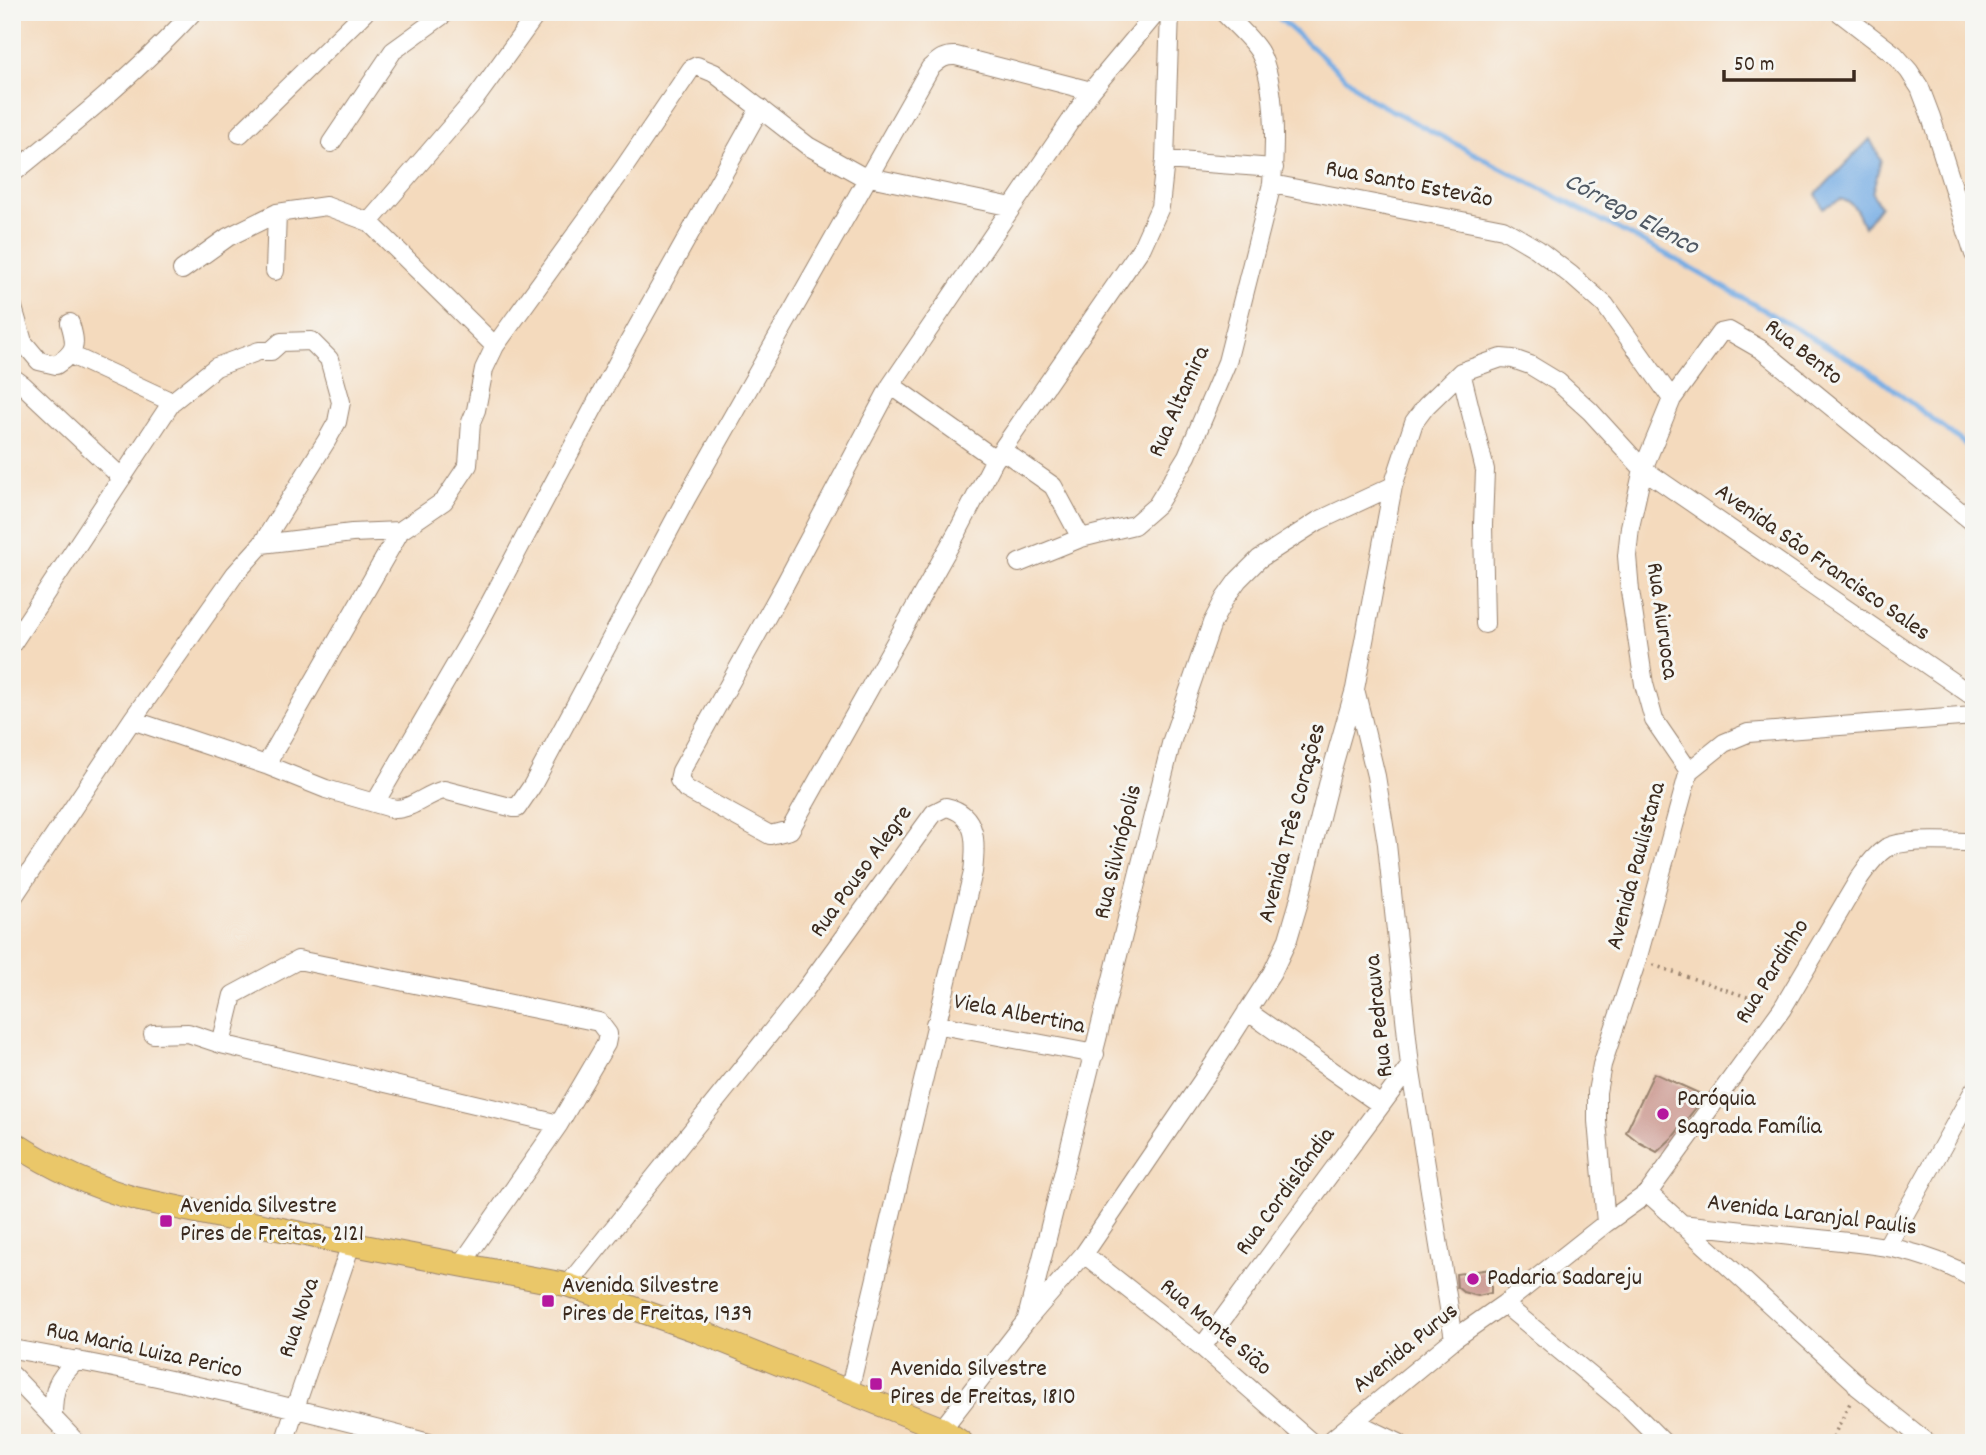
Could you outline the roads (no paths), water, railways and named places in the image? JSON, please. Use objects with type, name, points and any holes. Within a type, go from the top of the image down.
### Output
[{"type":"main road","points":[[12,1142],[70,1176],[107,1191],[351,1244],[568,1285],[698,1331],[849,1391],[942,1429],[962,1443]]},
{"type":"street","points":[[12,174],[110,94],[193,12]]},
{"type":"street","points":[[240,134],[365,12]]},
{"type":"street","points":[[331,143],[393,51],[447,12]]},
{"type":"street","points":[[369,222],[475,99],[538,12]]},
{"type":"street","points":[[1157,12],[1091,91],[891,385],[681,771],[679,780],[686,789],[770,835],[790,830],[999,454],[1142,247],[1160,207],[1165,160],[1170,12]]},
{"type":"street","points":[[1223,12],[1260,52],[1270,85],[1273,176]]},
{"type":"street","points":[[1839,12],[1895,55],[1920,88],[1974,254]]},
{"type":"street","points":[[132,720],[267,765],[326,789],[395,808],[404,809],[444,790],[513,808],[518,806],[532,786],[687,497],[930,68],[940,59],[956,56],[1091,91]]},
{"type":"street","points":[[267,765],[400,531],[444,501],[468,465],[471,422],[484,369],[495,346],[623,169],[691,69],[697,66],[714,73],[808,146],[860,174],[1012,206]]},
{"type":"street","points":[[375,803],[474,633],[620,358],[760,108]]},
{"type":"street","name":"Rua Santo Estevão","points":[[1165,160],[1273,176],[1503,229],[1554,262],[1605,304],[1672,399]]},
{"type":"street","name":"Rua Altamira","points":[[1019,563],[1081,538],[1133,525],[1157,505],[1186,456],[1227,362],[1273,176]]},
{"type":"street","points":[[182,270],[228,237],[276,213],[326,206],[369,222],[495,346]]},
{"type":"street","points":[[275,271],[276,213]]},
{"type":"street","points":[[12,303],[23,342],[39,361],[56,365],[71,355],[75,340],[70,323]]},
{"type":"street","name":"Rua Bento","points":[[1643,469],[1672,399],[1714,340],[1720,333],[1729,331],[1762,350],[1974,523]]},
{"type":"street","points":[[12,644],[172,402],[216,367],[259,351],[271,351],[281,342],[311,341],[330,359],[341,402],[337,422],[262,544],[235,573],[12,898]]},
{"type":"street","points":[[71,355],[172,402]]},
{"type":"street","name":"Avenida Três Corações","points":[[942,1429],[1084,1254],[1163,1140],[1272,973],[1288,939],[1355,689],[1393,486],[1414,422],[1426,406],[1461,372],[1501,358],[1513,359],[1530,365],[1558,382],[1590,411],[1643,469]]},
{"type":"street","points":[[1461,372],[1485,470],[1485,624]]},
{"type":"street","points":[[12,377],[122,478]]},
{"type":"street","points":[[891,385],[1053,486],[1081,538]]},
{"type":"street","name":"Avenida São Francisco Sales","points":[[1643,469],[1974,697]]},
{"type":"street","name":"Rua Aiuruoca","points":[[1643,469],[1630,527],[1627,556],[1644,684],[1654,720],[1689,771]]},
{"type":"street","name":"Rua Silvinópolis","points":[[1027,1321],[1172,740],[1212,623],[1225,597],[1259,559],[1306,528],[1393,486]]},
{"type":"street","points":[[262,544],[352,533],[400,531]]},
{"type":"street","name":"Rua Pedrauva","points":[[1355,689],[1376,776],[1387,844],[1409,1066],[1454,1339]]},
{"type":"street","name":"Avenida Paulistana","points":[[1606,1223],[1597,1092],[1602,1065],[1637,960],[1689,771],[1724,743],[1748,733],[1974,716]]},
{"type":"street","name":"Rua Pouso Alegre","points":[[568,1285],[805,990],[934,813],[946,807],[957,809],[967,819],[973,831],[973,872],[849,1391]]},
{"type":"street","name":"Rua Pardinho","points":[[1648,1193],[1782,1009],[1874,858],[1886,848],[1903,843],[1974,842]]},
{"type":"street","points":[[221,1044],[233,995],[298,960],[599,1022],[608,1034],[606,1044],[559,1124],[461,1265]]},
{"type":"street","points":[[1247,1011],[1381,1105]]},
{"type":"street","name":"Viela Albertina","points":[[935,1024],[1095,1054]]},
{"type":"street","points":[[153,1034],[188,1033],[221,1044],[559,1124]]},
{"type":"street","name":"Rua Cordislândia","points":[[1202,1347],[1409,1066]]},
{"type":"street","points":[[1887,1246],[1974,1090]]},
{"type":"street","points":[[1648,1193],[1858,1387],[1928,1443]]},
{"type":"street","name":"Avenida Purus","points":[[1328,1443],[1454,1339],[1504,1304],[1648,1193]]},
{"type":"street","name":"Avenida Laranjal Paulis","points":[[1681,1224],[1887,1246],[1923,1254],[1974,1279]]},
{"type":"street","name":"Rua Nova","points":[[288,1443],[286,1437],[295,1408],[351,1244]]},
{"type":"street","name":"Rua Monte Sião","points":[[1084,1254],[1202,1347],[1312,1443]]},
{"type":"street","points":[[1504,1304],[1627,1406],[1664,1443]]},
{"type":"street","name":"Rua Maria Luiza Perico","points":[[12,1349],[77,1360],[295,1408],[429,1443]]},
{"type":"street","points":[[53,1418],[56,1385],[77,1360]]},
{"type":"street","points":[[12,1374],[77,1443]]},
{"type":"street","points":[[1355,1422],[1399,1443]]},
{"type":"water","points":[[1870,139],[1881,160],[1872,193],[1880,206],[1864,227],[1850,204],[1841,199],[1823,208],[1816,194]]},
{"type":"waterway","name":"Córrego Elenco","points":[[1272,12],[1370,99],[1666,254],[1865,368],[1974,451]]},
{"type":"place","name":"Paróquia Sagrada Família","points":[[1663,1114]]},
{"type":"place","name":"Avenida Silvestre Pires de Freitas, 2121","points":[[166,1221]]},
{"type":"place","name":"Padaria Sadareju","points":[[1473,1279]]},
{"type":"place","name":"Avenida Silvestre Pires de Freitas, 1939","points":[[548,1301]]},
{"type":"place","name":"Avenida Silvestre Pires de Freitas, 1810","points":[[876,1384]]}]
